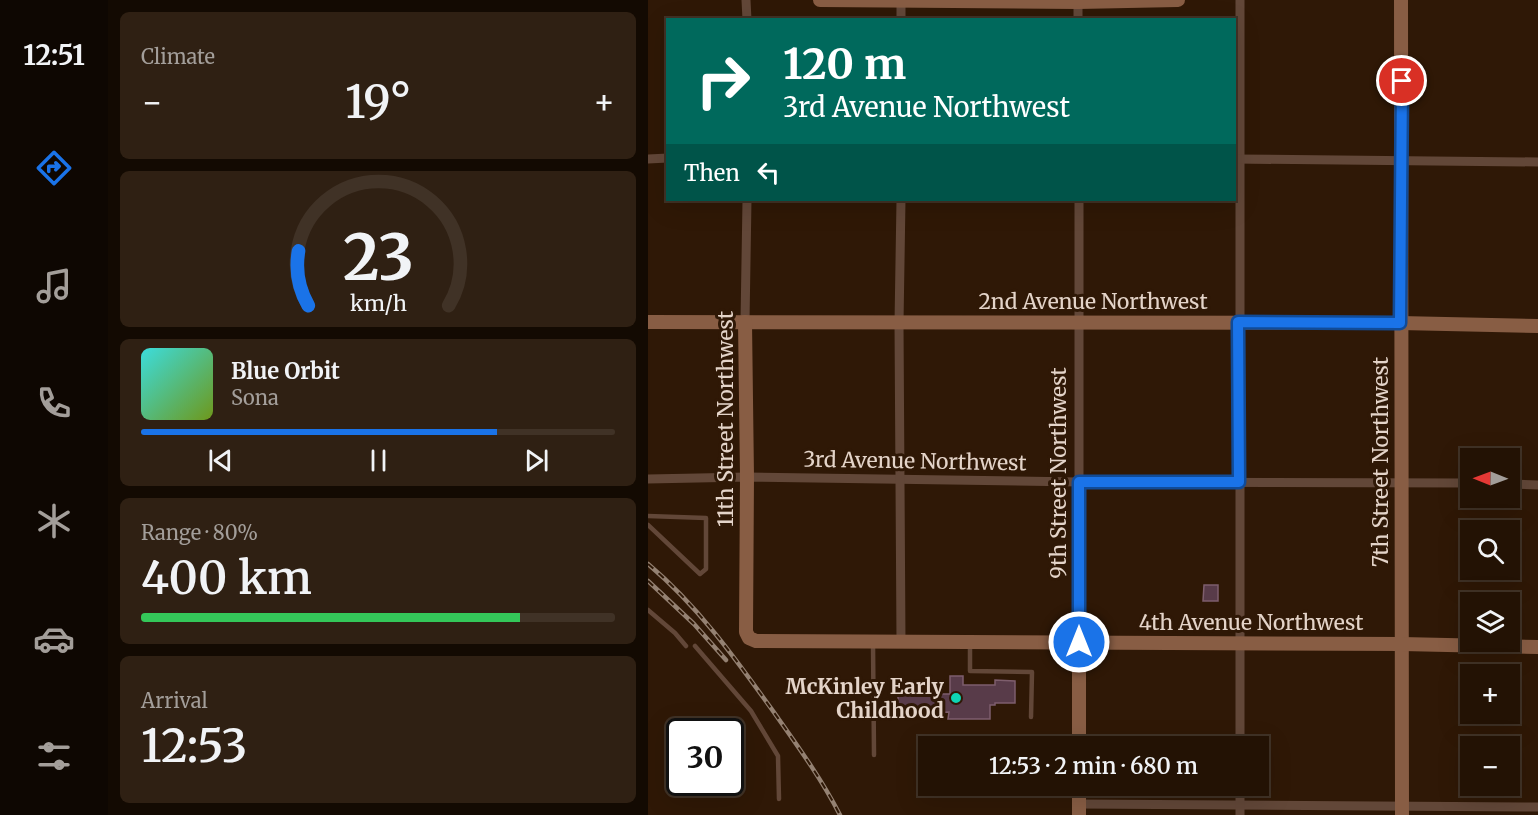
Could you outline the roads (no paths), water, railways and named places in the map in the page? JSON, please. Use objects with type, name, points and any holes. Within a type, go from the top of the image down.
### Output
[{"type":"street","points":[[746,0],[747,18]]},
{"type":"street","points":[[820,0],[1178,0]]},
{"type":"street","points":[[901,0],[901,18]]},
{"type":"street","points":[[1240,0],[1237,159],[1240,736]]},
{"type":"street","name":"7th Street Northwest","points":[[1401,0],[1403,160],[1400,323],[1402,810]]},
{"type":"street","points":[[1078,1],[1078,18]]},
{"type":"street","points":[[648,159],[666,158]]},
{"type":"street","points":[[1237,159],[1538,162]]},
{"type":"street","name":"11th Street Northwest","points":[[747,201],[746,632],[749,638]]},
{"type":"street","points":[[901,201],[899,323],[901,641]]},
{"type":"street","name":"9th Street Northwest","points":[[1079,201],[1079,736]]},
{"type":"street","name":"2nd Avenue Northwest","points":[[648,322],[1238,322],[1538,326]]},
{"type":"street","name":"3rd Avenue Northwest","points":[[648,479],[747,477],[1079,482],[1460,483]]},
{"type":"street","points":[[1520,484],[1538,485]]},
{"type":"street","name":"4th Avenue Northwest","points":[[749,638],[756,641],[1401,644],[1538,647]]},
{"type":"street","points":[[1079,809],[1402,810],[1538,807]]},
{"type":"lane","points":[[648,516],[706,518],[706,569],[700,574],[648,525]]},
{"type":"lane","points":[[648,610],[675,633],[686,646]]},
{"type":"lane","points":[[873,641],[874,755]]},
{"type":"lane","points":[[970,641],[970,671],[1032,672],[1031,717]]},
{"type":"lane","points":[[695,646],[751,711],[778,756],[779,799]]},
{"type":"railway","points":[[648,564],[700,615],[730,652],[800,749],[840,815]]},
{"type":"railway","points":[[648,581],[694,624],[726,660]]},
{"type":"place","name":"McKinley Early Childhood","points":[[956,698]]}]
